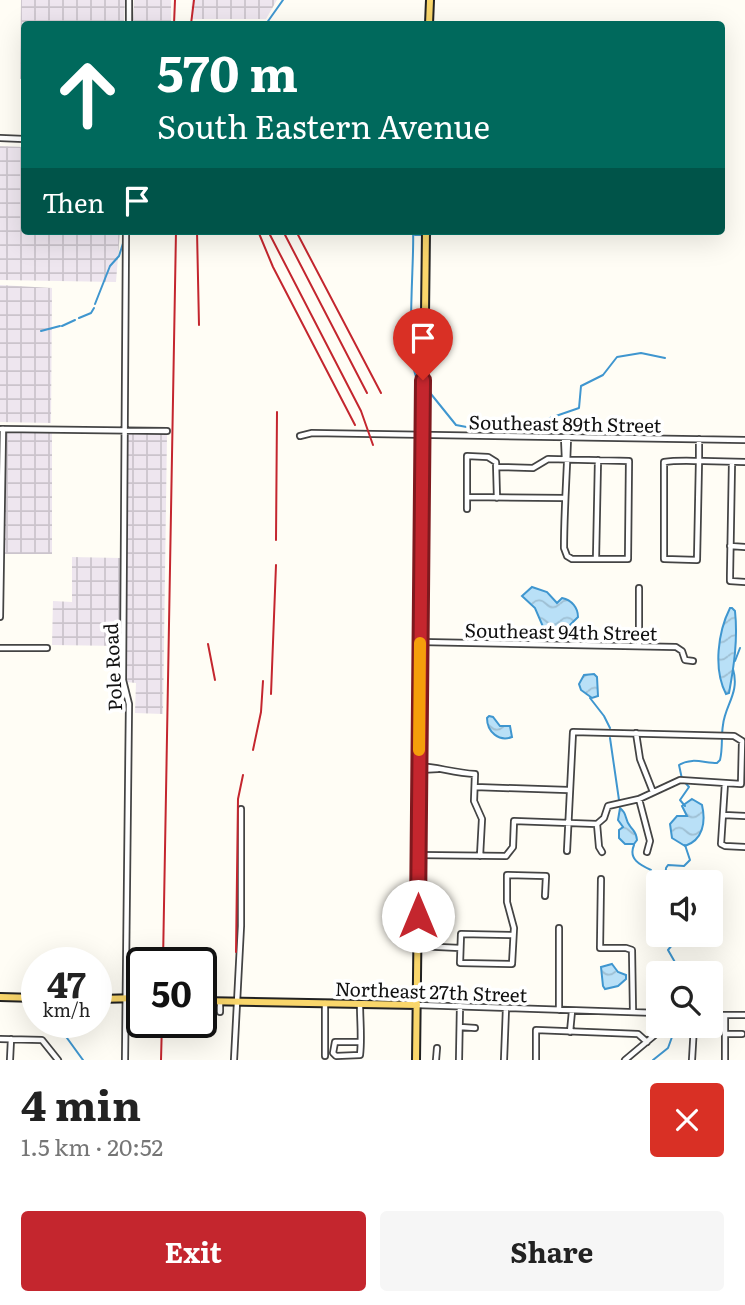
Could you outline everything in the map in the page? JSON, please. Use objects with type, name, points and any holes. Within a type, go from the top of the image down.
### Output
[{"type":"main road","points":[[429,21],[430,0]]},
{"type":"main road","points":[[416,1060],[426,235]]},
{"type":"main road","points":[[0,997],[21,998]]},
{"type":"main road","points":[[112,1000],[126,1000]]},
{"type":"main road","name":"Northeast 27th Street","points":[[217,1002],[417,1005]]},
{"type":"street","points":[[129,21],[130,0]]},
{"type":"street","points":[[0,138],[21,139]]},
{"type":"street","name":"Pole Road","points":[[126,235],[123,680],[129,704],[127,947]]},
{"type":"street","points":[[0,618],[1,429],[167,431]]},
{"type":"street","name":"Southeast 89th Street","points":[[300,436],[312,433],[745,440]]},
{"type":"street","points":[[498,467],[533,468],[546,460],[565,460],[598,460],[629,461],[628,559],[572,559],[567,556],[564,548],[564,498],[565,460],[566,437]]},
{"type":"street","points":[[699,439],[699,461],[697,559],[664,559],[664,462],[699,461],[745,462]]},
{"type":"street","points":[[467,509],[467,456],[490,457],[496,462],[497,498]]},
{"type":"street","points":[[596,559],[598,460]]},
{"type":"street","points":[[732,461],[730,581],[745,582]]},
{"type":"street","points":[[467,497],[564,498]]},
{"type":"street","points":[[730,546],[745,547]]},
{"type":"street","points":[[639,588],[639,647]]},
{"type":"street","name":"Southeast 94th Street","points":[[420,642],[676,647],[684,653],[685,660],[693,661]]},
{"type":"street","points":[[0,649],[47,648]]},
{"type":"street","points":[[418,855],[502,857],[510,854],[513,847],[514,821],[568,823],[597,824],[604,818],[608,806],[639,799],[680,780],[743,784],[743,740],[734,736],[573,732],[568,789],[568,823],[566,851]]},
{"type":"street","points":[[636,733],[640,759],[653,792]]},
{"type":"street","points":[[419,768],[475,774],[474,801],[482,819],[480,856]]},
{"type":"street","points":[[725,783],[721,844],[745,847]]},
{"type":"street","points":[[475,787],[568,789]]},
{"type":"street","points":[[639,799],[650,841],[647,852]]},
{"type":"street","points":[[234,1060],[241,926],[241,809]]},
{"type":"street","points":[[724,815],[745,816]]},
{"type":"street","points":[[597,824],[602,852]]},
{"type":"street","points":[[513,935],[461,934],[460,963],[512,964],[513,935],[507,902],[507,875],[546,876],[545,896]]},
{"type":"street","points":[[601,879],[600,948],[632,950],[633,1013]]},
{"type":"street","points":[[559,928],[559,1010]]},
{"type":"street","points":[[418,947],[460,948]]},
{"type":"street","name":"Pole Road","points":[[125,1060],[126,1000]]},
{"type":"street","points":[[220,1002],[220,1012]]},
{"type":"street","points":[[325,1003],[325,1056]]},
{"type":"street","points":[[360,1039],[335,1042],[333,1053],[336,1056],[358,1056],[360,1053],[361,1004]]},
{"type":"street","name":"Northeast 27th Street","points":[[417,1005],[646,1013]]},
{"type":"street","points":[[459,1060],[460,1006]]},
{"type":"street","points":[[504,1060],[506,1008]]},
{"type":"street","points":[[570,1010],[570,1032]]},
{"type":"street","points":[[725,1060],[726,1015],[745,1015]]},
{"type":"street","points":[[460,1027],[475,1028]]},
{"type":"street","points":[[536,1060],[536,1030],[638,1034],[647,1042]]},
{"type":"street","points":[[726,1034],[742,1034]]},
{"type":"street","points":[[625,1060],[652,1038]]},
{"type":"street","points":[[692,1060],[693,1038]]},
{"type":"street","points":[[0,1039],[43,1040],[58,1060]]},
{"type":"street","points":[[10,1060],[11,1039]]},
{"type":"street","points":[[436,1060],[437,1048]]},
{"type":"shaded area","points":[[21,0],[125,0],[124,21],[21,21],[20,79]]},
{"type":"shaded area","points":[[134,0],[171,0],[171,21],[133,21]]},
{"type":"shaded area","points":[[192,0],[277,0],[266,19],[191,19]]},
{"type":"shaded area","points":[[0,146],[21,147],[21,235],[120,235],[116,282],[0,280]]},
{"type":"shaded area","points":[[0,285],[52,288],[51,423],[0,422]]},
{"type":"shaded area","points":[[0,433],[52,433],[52,554],[0,554]]},
{"type":"shaded area","points":[[128,433],[167,434],[163,714],[135,713],[136,683],[126,682]]},
{"type":"shaded area","points":[[72,557],[120,558],[120,646],[52,645],[53,601],[72,602]]},
{"type":"water","points":[[532,587],[547,592],[557,603],[562,598],[569,601],[576,608],[578,617],[567,628],[547,636],[535,608],[522,596]]},
{"type":"water","points":[[730,608],[735,611],[736,642],[729,693],[726,694],[718,662],[722,628]]},
{"type":"water","points":[[594,674],[597,677],[598,696],[592,698],[581,690],[579,684],[584,675]]},
{"type":"water","points":[[489,716],[500,726],[510,726],[512,737],[495,735],[489,728]]},
{"type":"water","points":[[692,799],[702,805],[704,818],[699,835],[685,846],[672,838],[670,824],[677,816],[687,816],[682,806]]},
{"type":"water","points":[[620,808],[635,832],[637,840],[634,844],[625,844],[619,838],[619,830],[623,827],[618,820]]},
{"type":"water","points":[[612,964],[618,972],[626,975],[626,979],[618,986],[605,989],[601,967]]},
{"type":"waterway","points":[[268,21],[283,0]]},
{"type":"waterway","points":[[413,235],[411,334],[412,355],[419,382]]},
{"type":"waterway","points":[[415,235],[422,235]]},
{"type":"waterway","points":[[95,304],[110,266],[119,256],[125,237]]},
{"type":"waterway","points":[[79,318],[91,313],[94,308]]},
{"type":"waterway","points":[[62,326],[75,320]]},
{"type":"waterway","points":[[41,331],[60,326]]},
{"type":"waterway","points":[[427,383],[431,394],[456,425],[477,429],[537,432],[550,418],[579,408],[581,386],[603,375],[617,357],[641,353],[665,358]]},
{"type":"waterway","points":[[735,661],[740,648]]},
{"type":"waterway","points":[[685,806],[680,800],[689,787],[682,779],[679,765],[693,761],[717,763],[720,760],[724,718],[735,685],[733,669]]},
{"type":"waterway","points":[[590,698],[610,728]]},
{"type":"waterway","points":[[610,738],[619,800]]},
{"type":"waterway","points":[[634,845],[634,858],[651,870]]},
{"type":"waterway","points":[[666,870],[668,865],[684,866],[690,860],[685,845]]},
{"type":"waterway","points":[[670,947],[668,950],[674,961]]},
{"type":"waterway","points":[[67,1038],[83,1060]]},
{"type":"waterway","points":[[653,1060],[668,1048],[672,1038]]},
{"type":"railway","points":[[174,21],[175,0]]},
{"type":"railway","points":[[191,21],[194,0]]},
{"type":"railway","points":[[163,947],[176,235]]},
{"type":"railway","points":[[197,235],[199,325]]},
{"type":"railway","points":[[260,235],[273,267],[355,425]]},
{"type":"railway","points":[[270,235],[361,411],[373,445]]},
{"type":"railway","points":[[285,235],[367,393]]},
{"type":"railway","points":[[298,235],[381,393]]},
{"type":"railway","points":[[276,540],[277,412]]},
{"type":"railway","points":[[271,694],[276,565]]},
{"type":"railway","points":[[208,644],[215,680]]},
{"type":"railway","points":[[253,750],[261,712],[263,681]]},
{"type":"railway","points":[[236,952],[238,799],[243,775]]},
{"type":"railway","points":[[161,1060],[162,1038]]},
{"type":"slow traffic","points":[[419,750],[420,643]]},
{"type":"route","points":[[418,916],[423,380]]}]
